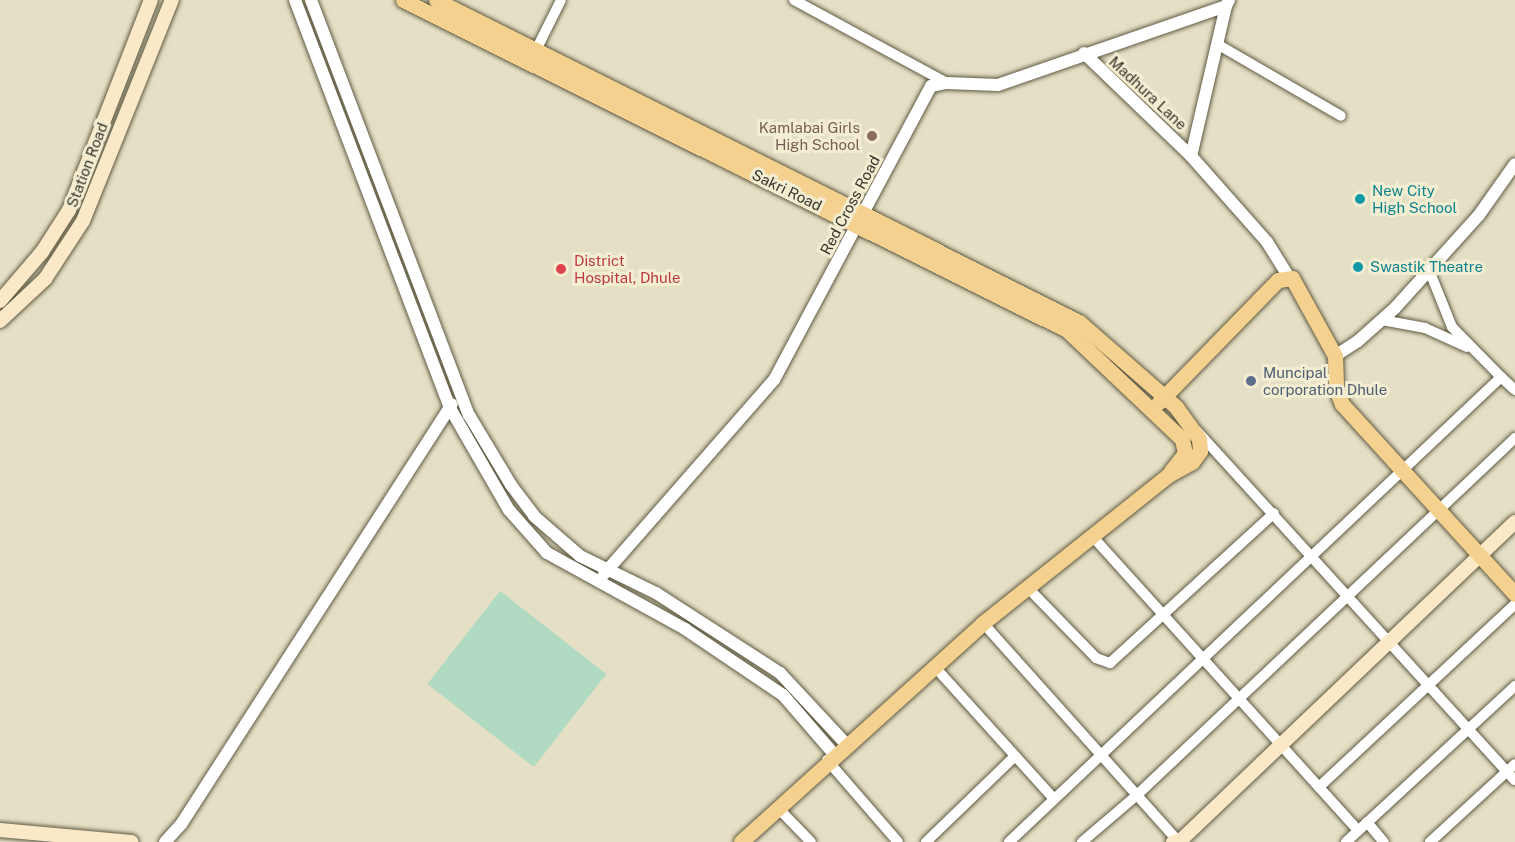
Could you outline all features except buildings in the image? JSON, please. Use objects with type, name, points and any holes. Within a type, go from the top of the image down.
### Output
[{"type":"main road","name":"Station Road","points":[[0,301],[42,252],[69,210],[151,0]]},
{"type":"main road","name":"Station Road","points":[[0,321],[45,279],[83,221],[172,0]]},
{"type":"main road","points":[[403,0],[533,56],[860,219],[1079,322],[1164,396],[1195,428],[1200,451],[1192,462],[1167,476],[983,623],[830,757],[741,842]]},
{"type":"main road","points":[[436,0],[533,56]]},
{"type":"main road","points":[[860,219],[1067,330],[1176,431],[1185,447],[1167,476]]},
{"type":"main road","points":[[1152,409],[1278,280],[1288,276],[1335,356],[1336,389],[1342,404],[1515,594]]},
{"type":"main road","points":[[1177,841],[1181,840],[1281,746],[1515,522]]},
{"type":"main road","points":[[0,830],[131,842]]},
{"type":"street","points":[[295,0],[450,408],[482,467],[528,534],[547,553],[685,629],[783,695],[898,842]]},
{"type":"street","points":[[311,0],[408,248],[460,392],[483,442],[534,516],[580,556],[656,593],[780,673],[846,744]]},
{"type":"street","points":[[533,56],[561,0]]},
{"type":"street","points":[[794,0],[947,83],[998,85],[1228,3]]},
{"type":"street","points":[[1191,156],[1228,3]]},
{"type":"street","points":[[1217,44],[1341,116]]},
{"type":"street","name":"Madhura Lane","points":[[1084,54],[1191,156],[1267,242],[1288,276]]},
{"type":"street","name":"Red Cross Road","points":[[597,582],[774,380],[928,90],[938,83],[947,83]]},
{"type":"street","points":[[1335,356],[1382,320],[1429,270],[1479,215],[1515,164]]},
{"type":"street","points":[[391,253],[408,248]]},
{"type":"street","points":[[1429,270],[1441,307],[1470,349],[1515,390]]},
{"type":"street","points":[[1382,320],[1425,328],[1470,349]]},
{"type":"street","points":[[1009,842],[1501,377]]},
{"type":"street","points":[[165,842],[182,823],[460,392]]},
{"type":"street","points":[[1195,428],[1392,641],[1469,728],[1511,767],[1515,780]]},
{"type":"street","points":[[1082,842],[1137,795],[1438,508],[1515,438]]},
{"type":"street","points":[[1028,588],[1105,664],[1115,661],[1274,513]]},
{"type":"street","points":[[1093,537],[1205,658],[1319,787],[1384,842]]},
{"type":"street","points":[[1319,787],[1515,604]]},
{"type":"street","points":[[983,623],[1177,841]]},
{"type":"street","points":[[934,666],[1054,799]]},
{"type":"street","points":[[1346,842],[1515,686]]},
{"type":"street","points":[[926,842],[1016,756]]},
{"type":"street","points":[[1430,842],[1511,767]]},
{"type":"street","points":[[778,808],[811,842]]},
{"type":"green space","points":[[500,591],[606,674],[534,767],[427,684]]},
{"type":"place","name":"Kamlabai Girls High School","points":[[872,136]]},
{"type":"place","name":"New City High School","points":[[1360,199]]},
{"type":"place","name":"Swastik Theatre","points":[[1358,267]]},
{"type":"place","name":"District Hospital, Dhule","points":[[561,269]]},
{"type":"place","name":"Muncipal corporation Dhule","points":[[1251,381]]}]
